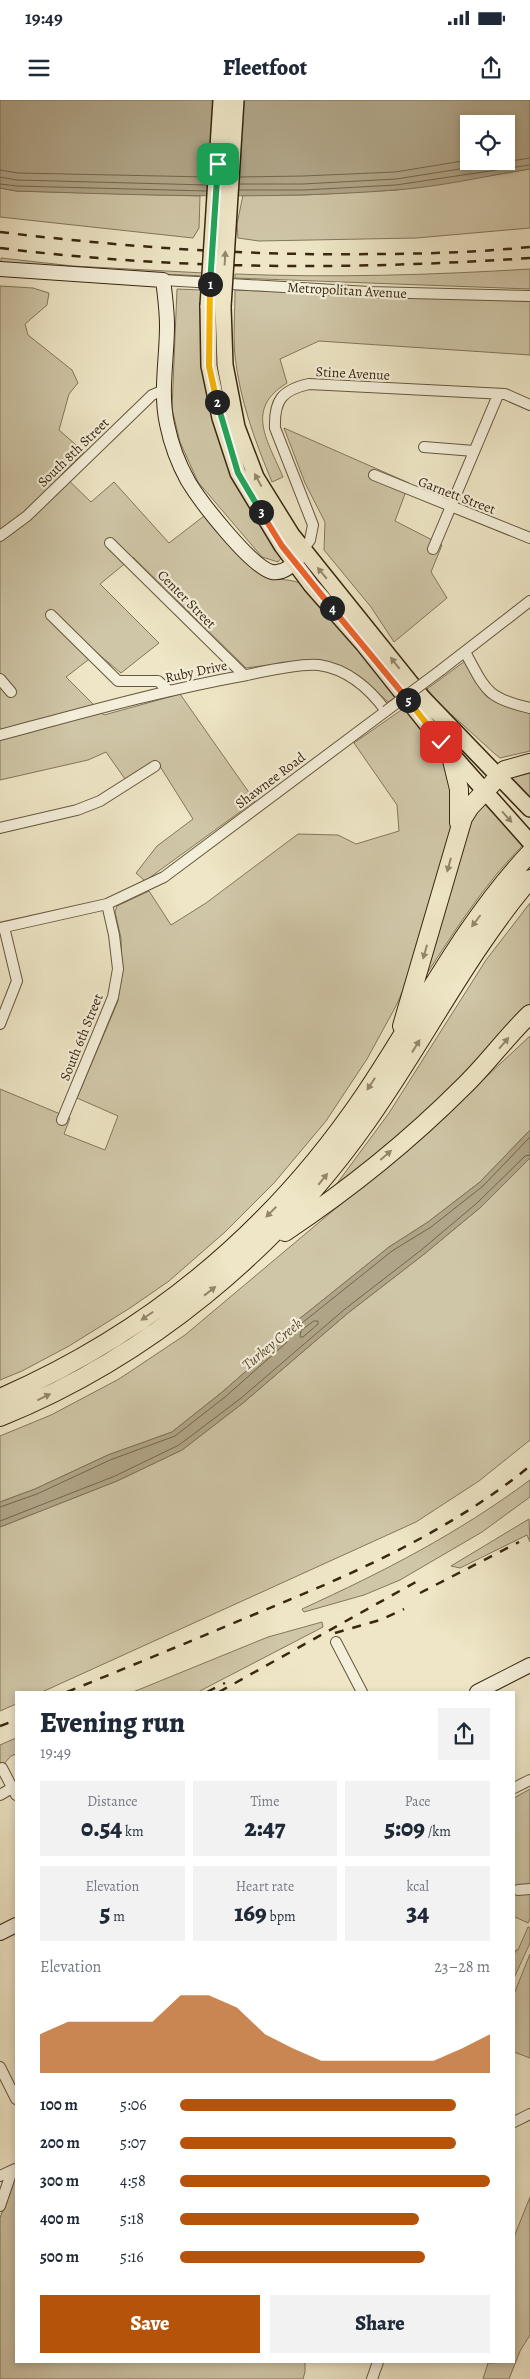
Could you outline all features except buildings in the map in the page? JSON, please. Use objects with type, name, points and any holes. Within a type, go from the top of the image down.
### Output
[{"type":"highway","points":[[450,752],[458,789],[459,829]]},
{"type":"highway","points":[[398,1043],[459,829],[470,806],[505,770],[530,763]]},
{"type":"highway","points":[[0,1417],[97,1369],[140,1342],[196,1302],[254,1252],[319,1184],[368,1120],[467,964],[530,853]]},
{"type":"highway","points":[[0,1398],[60,1370],[126,1331],[195,1282],[226,1256],[287,1196],[316,1162],[366,1093],[469,931],[510,889],[530,879]]},
{"type":"highway","points":[[254,1252],[336,1198],[437,1111],[470,1080],[530,1014]]},
{"type":"main road","points":[[221,100],[216,306],[237,427],[256,477],[299,557],[450,752],[530,842]]},
{"type":"main road","points":[[216,306],[236,100]]},
{"type":"main road","name":"Metropolitan Avenue","points":[[0,269],[163,280]]},
{"type":"main road","points":[[163,280],[167,326],[164,390],[166,422],[175,452],[189,482],[209,510],[250,557],[264,568],[278,572],[299,557]]},
{"type":"main road","points":[[299,557],[422,697],[530,809]]},
{"type":"main road","points":[[479,1691],[530,1664]]},
{"type":"main road","points":[[0,1933],[15,1926]]},
{"type":"street","name":"Metropolitan Avenue","points":[[163,280],[369,292],[530,296]]},
{"type":"street","name":"Stine Avenue","points":[[299,557],[310,540],[313,525],[275,428],[275,410],[282,395],[293,388],[309,384],[505,394],[530,405]]},
{"type":"street","name":"South 8th Street","points":[[0,536],[27,516],[152,395],[164,390]]},
{"type":"street","points":[[433,549],[498,395]]},
{"type":"street","points":[[424,447],[474,451]]},
{"type":"street","name":"Garnett Street","points":[[374,475],[530,538]]},
{"type":"street","name":"Center Street","points":[[110,543],[244,675]]},
{"type":"street","name":"Shawnee Road","points":[[2,928],[107,904],[164,877],[465,652],[530,600]]},
{"type":"street","points":[[51,615],[118,681],[158,681],[168,690]]},
{"type":"street","points":[[465,652],[485,688],[494,697],[530,708]]},
{"type":"street","name":"Ruby Drive","points":[[0,735],[168,690],[244,675],[317,665],[338,670],[361,684],[375,696],[386,710]]},
{"type":"street","points":[[0,679],[11,692]]},
{"type":"street","points":[[0,828],[77,810],[100,801],[155,766]]},
{"type":"street","name":"South 6th Street","points":[[62,1120],[113,997],[118,969],[114,935],[107,904]]},
{"type":"street","points":[[0,1024],[17,981],[2,928]]},
{"type":"street","points":[[336,1642],[361,1691]]},
{"type":"street","points":[[0,1794],[14,1792],[2,1768]]},
{"type":"street","points":[[515,1788],[530,1780]]},
{"type":"street","points":[[518,1890],[530,1889]]},
{"type":"street","points":[[0,2067],[15,2097]]},
{"type":"street","points":[[515,2122],[530,2114]]},
{"type":"street","points":[[0,2176],[14,2170]]},
{"type":"street","points":[[0,2206],[14,2170]]},
{"type":"street","points":[[372,2379],[378,2363]]},
{"type":"shaded area","points":[[530,169],[530,228],[416,238],[259,241],[238,238],[237,224],[243,195],[304,195],[397,190]]},
{"type":"shaded area","points":[[0,188],[16,191],[200,196],[199,228],[193,238],[0,217]]},
{"type":"shaded area","points":[[1,258],[73,266],[204,273],[204,276],[80,270],[1,263]]},
{"type":"shaded area","points":[[530,269],[530,289],[235,278],[235,274],[382,275]]},
{"type":"shaded area","points":[[0,286],[33,288],[49,293],[47,305],[25,324],[28,335],[72,370],[78,383],[69,394],[59,430],[84,452],[62,474],[91,502],[114,482],[169,543],[204,516],[261,575],[300,583],[397,696],[388,702],[360,677],[345,668],[331,664],[302,662],[246,668],[133,557],[100,584],[159,643],[121,673],[97,653],[66,677],[104,715],[180,694],[255,801],[145,881],[136,873],[157,846],[193,819],[156,760],[125,779],[106,752],[88,760],[0,780]]},
{"type":"shaded area","points":[[177,289],[201,290],[205,370],[213,421],[230,471],[252,511],[282,557],[278,562],[262,557],[198,482],[180,442],[172,409]]},
{"type":"shaded area","points":[[235,290],[530,301],[530,355],[319,341],[280,359],[287,383],[274,393],[266,404],[263,415],[266,438],[283,477],[272,482],[249,421],[240,389],[234,340]]},
{"type":"shaded area","points":[[284,428],[409,483],[395,521],[442,545],[431,572],[447,598],[394,642],[371,607],[324,550],[325,522],[305,483]]},
{"type":"shaded area","points":[[465,661],[486,696],[499,703],[530,712],[530,751],[500,758],[442,706],[427,689]]},
{"type":"shaded area","points":[[407,706],[446,758],[454,816],[410,974],[396,1006],[367,1059],[326,1121],[274,1183],[225,1232],[169,1281],[69,1346],[22,1371],[0,1380],[0,1089],[70,1118],[64,1134],[105,1150],[118,1116],[77,1098],[118,1001],[122,968],[121,938],[115,912],[117,906],[149,891],[171,925],[206,903],[298,834],[338,835],[356,844],[399,831],[397,805],[354,743]]},
{"type":"shaded area","points":[[530,768],[530,802],[509,779],[509,774]]},
{"type":"shaded area","points":[[487,802],[524,844],[496,874],[426,975],[423,974],[467,822]]},
{"type":"shaded area","points":[[530,903],[530,1008],[455,1090],[330,1193],[389,1113],[486,960]]},
{"type":"shaded area","points":[[530,1036],[530,1130],[480,1182],[428,1222],[389,1247],[293,1324],[283,1339],[221,1393],[172,1432],[108,1455],[35,1489],[0,1502],[0,1436],[51,1415],[119,1379],[185,1335],[429,1130]]},
{"type":"shaded area","points":[[530,1158],[530,1440],[479,1481],[416,1522],[44,1691],[15,1691],[15,1704],[0,1711],[0,1527],[117,1481],[182,1450],[243,1403],[348,1313],[481,1207]]},
{"type":"shaded area","points":[[530,1480],[530,1497],[482,1532],[400,1580],[364,1595],[304,1612],[302,1609],[391,1566],[448,1535]]},
{"type":"shaded area","points":[[529,1519],[530,1542],[527,1535],[460,1568],[451,1566]]},
{"type":"shaded area","points":[[322,1622],[323,1627],[200,1691],[135,1691],[268,1637]]},
{"type":"shaded area","points":[[15,1738],[15,1754],[11,1756],[0,1768],[0,1745]]},
{"type":"shaded area","points":[[530,1789],[530,1919],[528,1923],[515,1917],[515,1797]]},
{"type":"shaded area","points":[[528,1927],[530,1928],[530,1943],[515,1976],[515,1952],[518,1950]]},
{"type":"shaded area","points":[[530,1954],[530,2058],[515,2052],[515,1992]]},
{"type":"shaded area","points":[[15,2177],[15,2363],[305,2363],[303,2379],[0,2379],[0,2218]]},
{"type":"shaded area","points":[[530,2197],[530,2335],[520,2351],[509,2379],[483,2379],[488,2363],[515,2363],[515,2234]]},
{"type":"water","points":[[0,100],[530,100],[530,169],[446,184],[412,189],[348,193],[253,196],[16,191],[0,188]]},
{"type":"water","points":[[530,1130],[530,1158],[481,1207],[348,1313],[243,1403],[182,1450],[117,1481],[0,1527],[0,1502],[35,1489],[108,1455],[172,1432],[221,1393],[283,1339],[293,1324],[389,1247],[428,1222],[480,1182]]},
{"type":"railway","points":[[0,232],[140,246],[281,254],[433,253],[530,247]]},
{"type":"railway","points":[[0,248],[132,261],[265,266],[397,265],[530,258]]},
{"type":"railway","points":[[69,1691],[366,1566],[434,1531],[467,1511],[499,1490],[530,1466]]},
{"type":"railway","points":[[420,1593],[519,1542]]},
{"type":"railway","points":[[221,1691],[423,1578]]},
{"type":"railway","points":[[335,1633],[380,1620],[404,1609]]},
{"type":"railway","points":[[209,1691],[225,1683]]},
{"type":"railway","points":[[0,1726],[15,1720]]},
{"type":"route","points":[[218,164],[208,306],[209,366],[220,418],[238,473],[282,546],[441,742]]},
{"type":"water label","name":"Turkey Creek","points":[[272,1344]]}]
